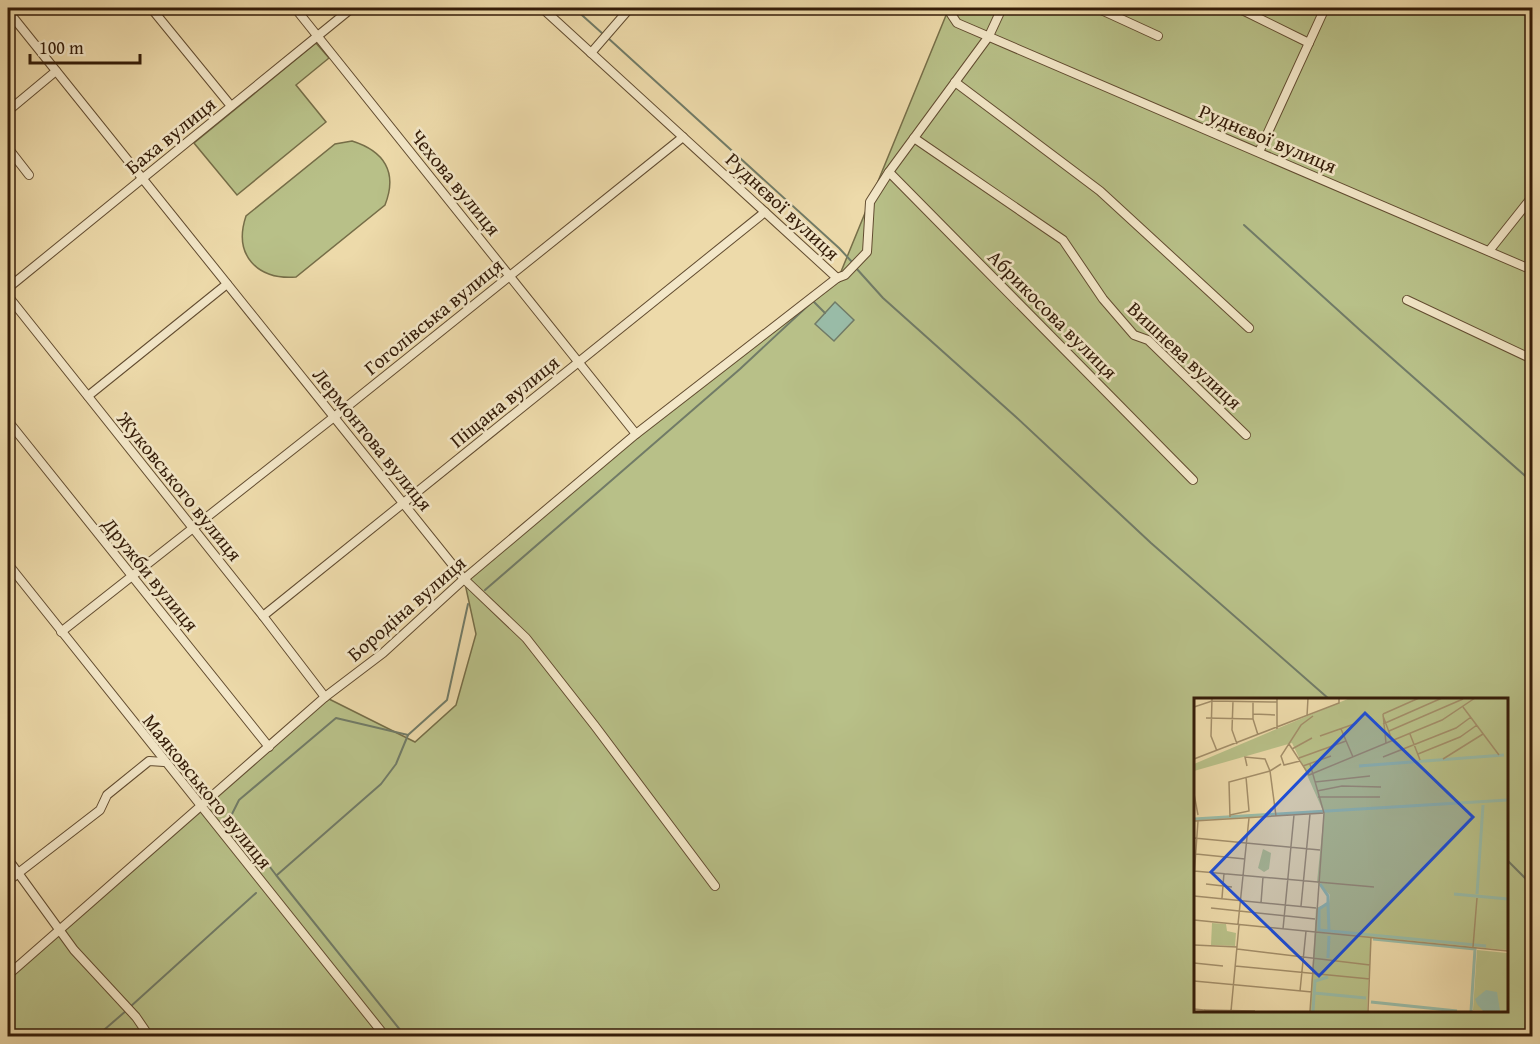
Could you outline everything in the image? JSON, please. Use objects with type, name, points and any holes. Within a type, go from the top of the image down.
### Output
[{"type":"street","points":[[151,8],[231,106]]},
{"type":"street","name":"Чехова вулиця","points":[[295,8],[636,434]]},
{"type":"street","name":"Баха вулиця","points":[[8,288],[352,8]]},
{"type":"street","name":"Руднєвої вулиця","points":[[542,8],[765,212],[841,276],[867,252],[870,202],[889,172],[989,36]]},
{"type":"street","points":[[591,53],[630,8]]},
{"type":"street","name":"Руднєвої вулиця","points":[[947,8],[957,23],[1533,270]]},
{"type":"street","points":[[989,36],[1002,8]]},
{"type":"street","points":[[1097,8],[1158,36]]},
{"type":"street","points":[[1238,8],[1309,43]]},
{"type":"street","points":[[1259,152],[1325,8]]},
{"type":"street","name":"Лермонтова вулиця","points":[[8,10],[464,579],[526,638],[596,726],[715,886]]},
{"type":"street","points":[[8,111],[56,71]]},
{"type":"street","points":[[955,82],[1100,191],[1249,328]]},
{"type":"street","name":"Гоголівська вулиця","points":[[61,632],[683,137]]},
{"type":"street","name":"Вишнева вулиця","points":[[914,138],[1063,240],[1103,299],[1134,335],[1148,340],[1246,435]]},
{"type":"street","points":[[8,148],[29,175]]},
{"type":"street","name":"Абрикосова вулиця","points":[[889,172],[1194,480]]},
{"type":"street","points":[[1489,251],[1533,197]]},
{"type":"street","name":"Піщана вулиця","points":[[263,616],[765,212]]},
{"type":"street","name":"Бородіна вулиця","points":[[8,975],[325,698],[383,653],[464,579],[636,434],[841,276]]},
{"type":"street","points":[[88,396],[227,284]]},
{"type":"street","name":"Жуковського вулиця","points":[[8,296],[263,616],[325,698]]},
{"type":"street","points":[[1407,300],[1533,359]]},
{"type":"street","name":"Дружби вулиця","points":[[8,421],[269,747]]},
{"type":"street","name":"Маяковського вулиця","points":[[8,564],[385,1036]]},
{"type":"street","points":[[8,881],[100,810],[107,795],[149,761],[165,762]]},
{"type":"street","points":[[8,859],[74,950],[136,1017],[149,1036]]},
{"type":"street","points":[[8,1030],[12,1036]]},
{"type":"green space","points":[[949,8],[1532,8],[1532,1036],[386,1036],[202,807],[325,697],[415,742],[456,705],[476,634],[464,579],[636,433],[838,279]]},
{"type":"green space","points":[[316,43],[329,58],[296,85],[326,122],[237,195],[194,143]]},
{"type":"green space","points":[[352,141],[372,151],[385,164],[390,182],[385,205],[296,277],[282,277],[260,269],[246,253],[243,242],[246,216],[335,144]]},
{"type":"green space","points":[[200,809],[384,1036],[8,1036],[8,975]]},
{"type":"shaded area","points":[[835,302],[854,320],[834,341],[815,324]]},
{"type":"waterway","points":[[574,8],[603,34]]},
{"type":"waterway","points":[[608,38],[853,263]]},
{"type":"waterway","points":[[1244,225],[1532,482]]},
{"type":"waterway","points":[[856,268],[883,298],[1016,417],[1151,543],[1328,698]]},
{"type":"waterway","points":[[485,590],[740,369],[813,301],[825,313]]},
{"type":"waterway","points":[[405,1036],[231,816],[239,800],[336,718],[408,735],[447,700],[468,604]]},
{"type":"waterway","points":[[277,875],[381,784],[396,764],[408,735]]},
{"type":"waterway","points":[[1507,860],[1532,885]]},
{"type":"waterway","points":[[130,1007],[256,893]]},
{"type":"waterway","points":[[97,1036],[127,1010]]}]
